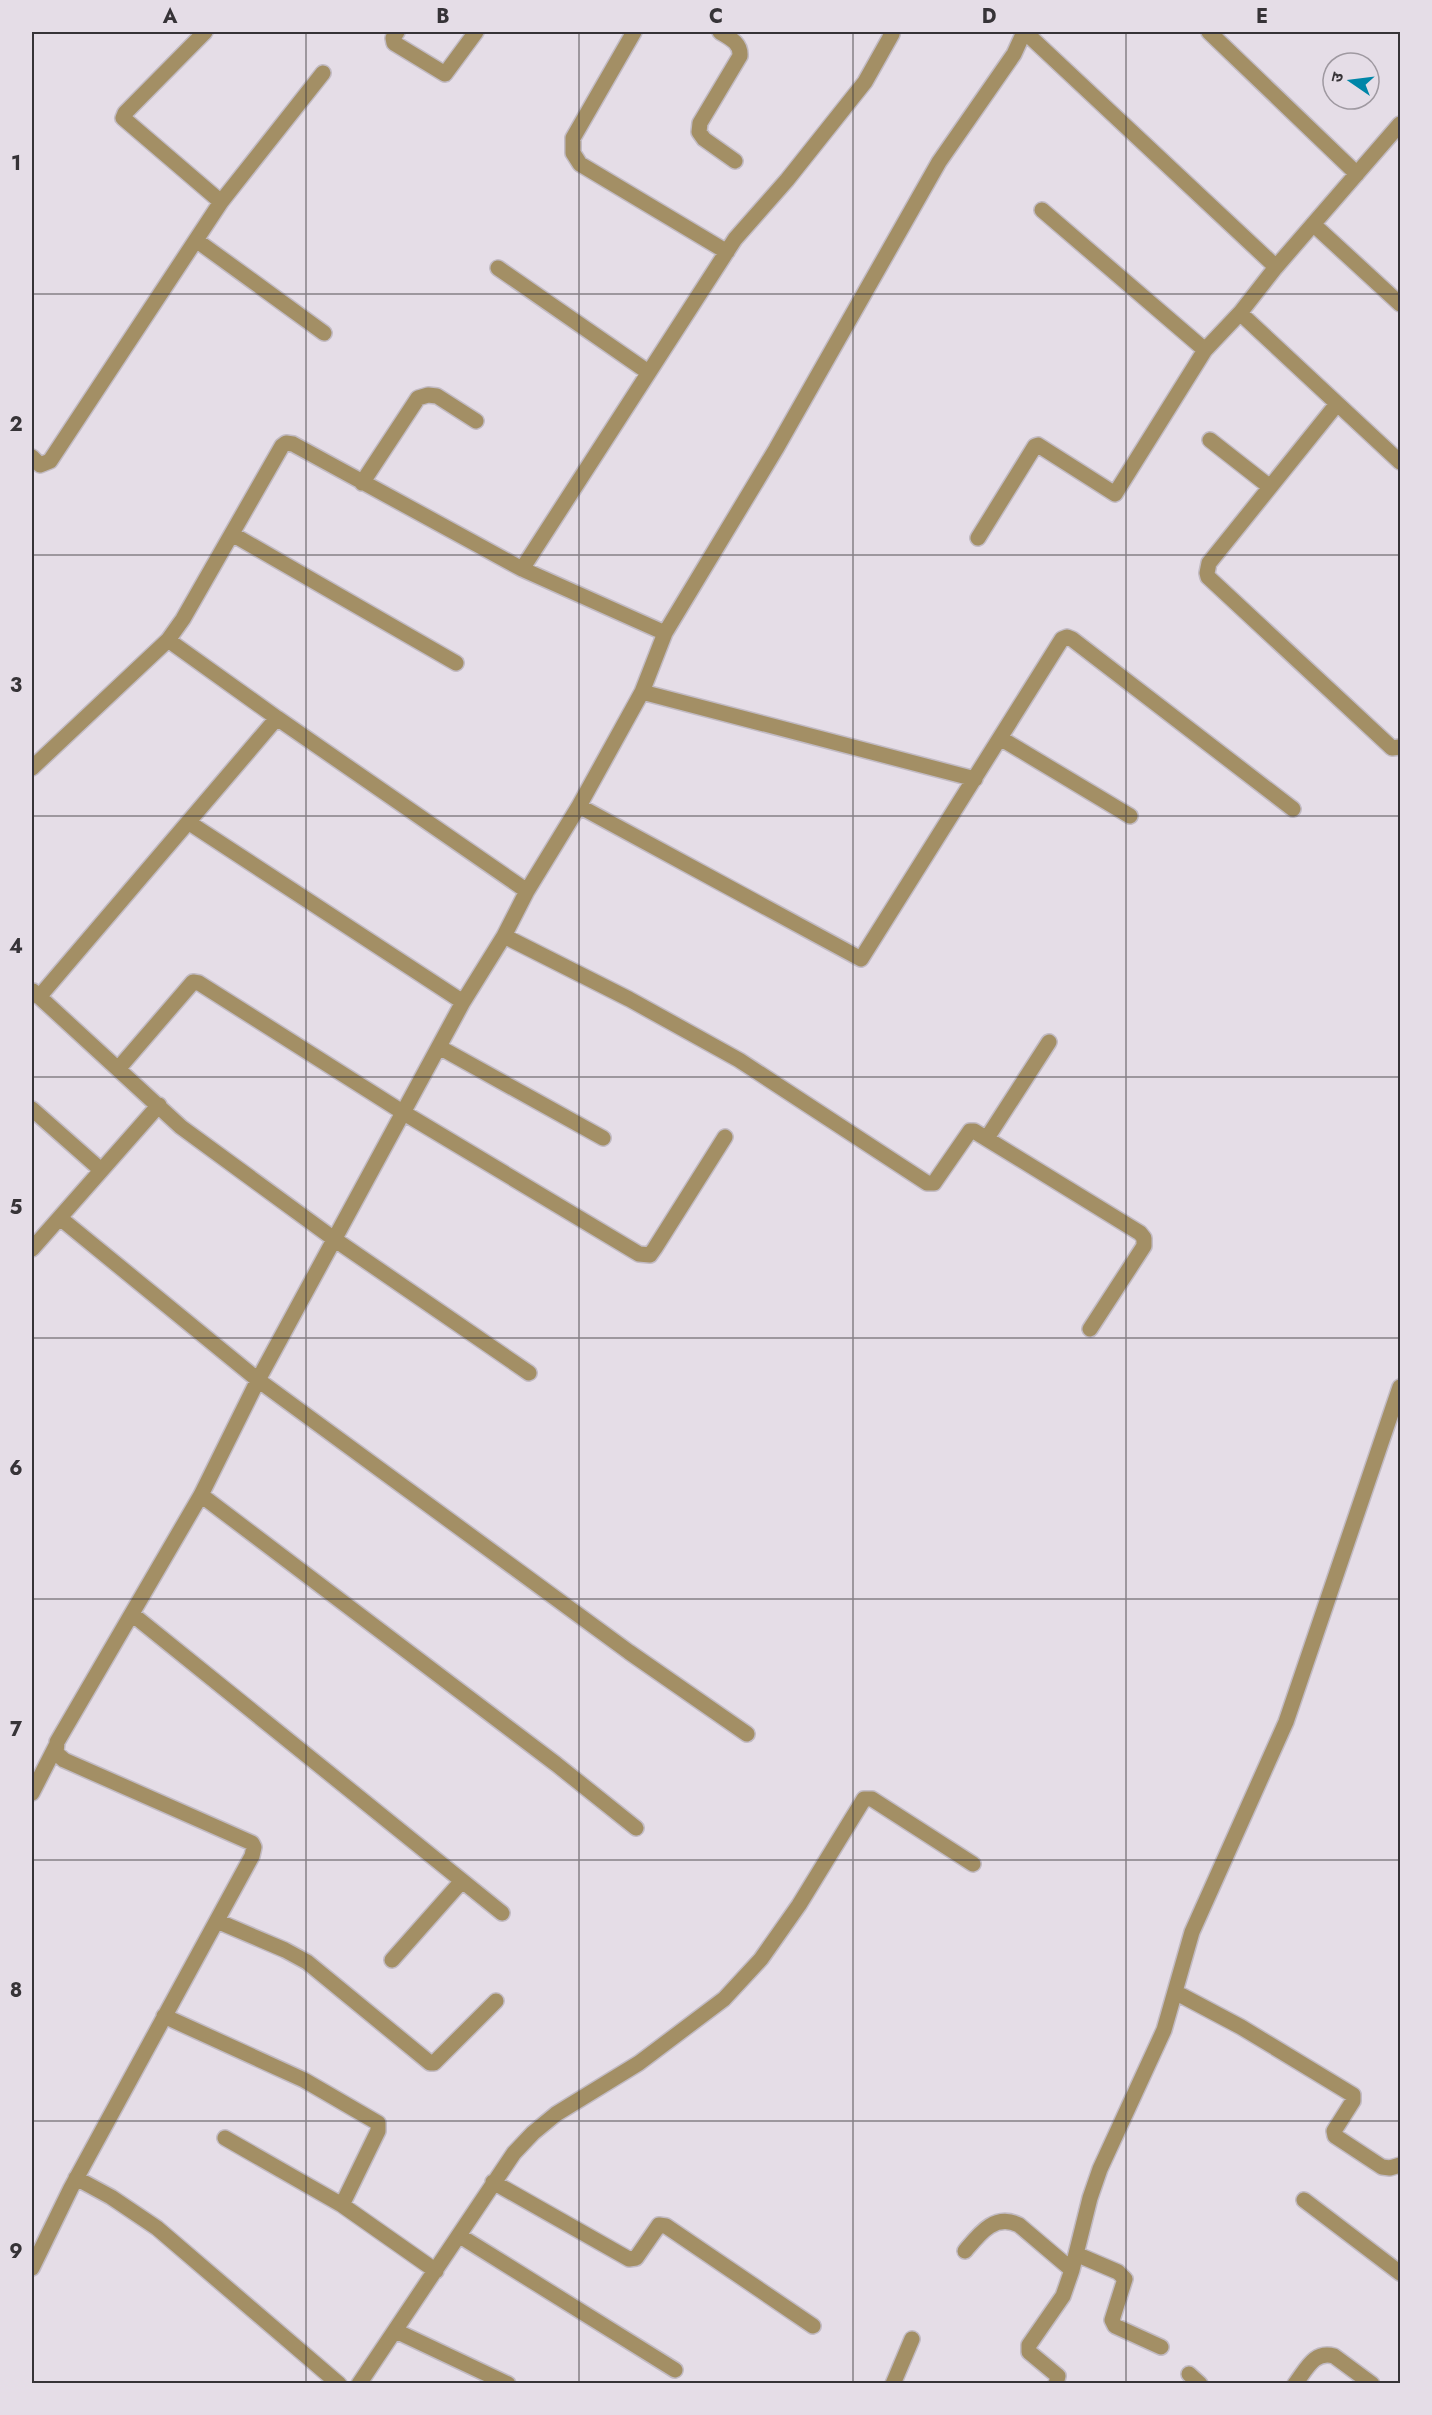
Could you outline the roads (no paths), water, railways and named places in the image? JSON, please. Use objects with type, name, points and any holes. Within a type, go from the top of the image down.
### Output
[{"type":"street","points":[[206,32],[123,118],[221,202]]},
{"type":"street","points":[[398,32],[393,38],[394,43],[442,74],[447,73],[476,32]]},
{"type":"street","points":[[634,32],[573,138],[573,153],[580,164],[727,252]]},
{"type":"street","points":[[720,32],[737,43],[741,50],[740,56],[700,123],[699,132],[704,139],[735,161]]},
{"type":"street","points":[[522,569],[727,252],[865,82],[892,32]]},
{"type":"street","points":[[32,1793],[56,1746],[201,1495],[258,1380],[463,1002],[504,936],[527,891],[579,806],[642,692],[665,633],[776,449],[939,162],[1014,54],[1025,32],[1276,267]]},
{"type":"street","points":[[1209,32],[1357,174]]},
{"type":"street","points":[[32,457],[40,465],[50,461],[221,202],[323,73]]},
{"type":"street","points":[[978,538],[1038,445],[1115,494],[1205,350],[1240,313],[1276,267],[1401,124]]},
{"type":"street","points":[[1042,210],[1205,350]]},
{"type":"street","points":[[1313,224],[1401,304]]},
{"type":"street","points":[[196,240],[324,333]]},
{"type":"street","points":[[498,268],[648,372]]},
{"type":"street","points":[[1240,313],[1401,462]]},
{"type":"street","points":[[362,483],[418,398],[428,395],[437,396],[476,421]]},
{"type":"street","points":[[1337,404],[1209,563],[1207,573],[1208,578],[1392,748],[1401,747]]},
{"type":"street","points":[[1210,440],[1270,487]]},
{"type":"street","points":[[32,768],[168,640],[183,619],[282,446],[286,444],[293,444],[522,569],[665,633]]},
{"type":"street","points":[[232,534],[456,663]]},
{"type":"street","points":[[579,806],[861,959],[1062,639],[1067,637],[1293,808]]},
{"type":"street","points":[[168,640],[527,891]]},
{"type":"street","points":[[642,692],[975,779]]},
{"type":"street","points":[[277,718],[188,822],[35,993],[181,1127],[334,1239],[529,1373]]},
{"type":"street","points":[[1000,738],[1130,816]]},
{"type":"street","points":[[188,822],[463,1002]]},
{"type":"street","points":[[504,936],[629,999],[740,1060],[927,1183],[934,1183],[970,1131],[974,1131],[1140,1233],[1144,1238],[1144,1246],[1090,1329]]},
{"type":"street","points":[[118,1069],[196,982],[404,1113],[645,1256],[650,1255],[655,1248],[725,1137]]},
{"type":"street","points":[[987,1138],[1049,1042]]},
{"type":"street","points":[[440,1047],[603,1138]]},
{"type":"street","points":[[32,1249],[159,1105]]},
{"type":"street","points":[[32,1109],[101,1170]]},
{"type":"street","points":[[60,1218],[258,1380],[619,1645],[747,1734]]},
{"type":"street","points":[[1056,2384],[1058,2376],[1028,2349],[1063,2296],[1100,2169],[1164,2030],[1192,1932],[1286,1722],[1401,1387]]},
{"type":"street","points":[[201,1495],[547,1757],[636,1828]]},
{"type":"street","points":[[132,1614],[502,1914]]},
{"type":"street","points":[[32,2268],[76,2178],[252,1856],[254,1847],[252,1843],[64,1760],[56,1754],[56,1746]]},
{"type":"street","points":[[359,2384],[514,2153],[556,2114],[639,2063],[723,1999],[761,1959],[799,1905],[864,1799],[872,1799],[973,1864]]},
{"type":"street","points":[[392,1960],[462,1881]]},
{"type":"street","points":[[217,1921],[307,1962],[430,2063],[434,2063],[496,2001]]},
{"type":"street","points":[[1175,1992],[1240,2026],[1353,2095],[1353,2102],[1334,2131],[1335,2136],[1382,2167],[1390,2168],[1401,2165]]},
{"type":"street","points":[[164,2016],[304,2080],[378,2122],[378,2131],[342,2205]]},
{"type":"street","points":[[225,2139],[342,2205],[436,2271]]},
{"type":"street","points":[[76,2178],[111,2197],[157,2228],[339,2384]]},
{"type":"street","points":[[493,2182],[629,2259],[636,2258],[659,2225],[666,2226],[813,2326]]},
{"type":"street","points":[[1304,2200],[1401,2273]]},
{"type":"street","points":[[965,2251],[977,2236],[993,2223],[1010,2221],[1019,2225],[1072,2271]]},
{"type":"street","points":[[460,2236],[675,2370]]},
{"type":"street","points":[[1076,2254],[1118,2272],[1125,2279],[1112,2320],[1115,2326],[1161,2347]]},
{"type":"street","points":[[396,2331],[508,2384]]},
{"type":"street","points":[[893,2384],[912,2339]]},
{"type":"street","points":[[1295,2384],[1316,2357],[1321,2354],[1334,2356],[1372,2384]]}]
